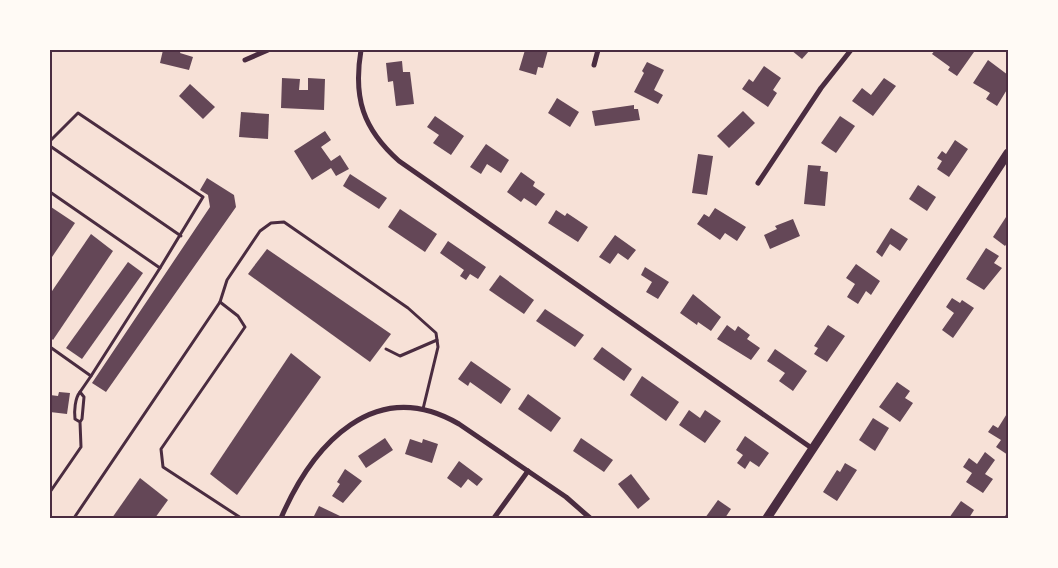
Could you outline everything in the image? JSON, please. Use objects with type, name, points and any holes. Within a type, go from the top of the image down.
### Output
[{"type":"street","points":[[245,60],[268,50]]},
{"type":"street","points":[[361,50],[357,75],[358,95],[372,132],[394,157],[812,449]]},
{"type":"street","points":[[594,65],[598,50]]},
{"type":"street","points":[[758,183],[821,88],[851,50]]},
{"type":"street","points":[[767,518],[1008,153]]},
{"type":"street","points":[[281,518],[296,490],[330,441],[344,427],[362,416],[401,407],[423,409],[441,414],[459,424],[566,497],[590,518]]},
{"type":"street","points":[[494,518],[528,471]]},
{"type":"lane","points":[[50,141],[78,113],[204,197],[181,236],[77,395],[75,419],[80,422]]},
{"type":"lane","points":[[50,146],[181,236]]},
{"type":"lane","points":[[50,192],[160,268]]},
{"type":"lane","points":[[74,518],[220,302],[227,280],[260,232],[271,224],[284,222],[408,308],[436,333],[438,347],[423,409]]},
{"type":"lane","points":[[220,302],[238,316],[245,327],[161,449],[163,467],[241,518]]},
{"type":"lane","points":[[386,349],[400,356],[437,340]]},
{"type":"lane","points":[[50,347],[91,376]]},
{"type":"lane","points":[[51,490],[81,446],[80,422],[82,419],[84,397],[80,392]]},
{"type":"building","points":[[163,50],[181,50],[180,53],[193,57],[189,70],[160,63]]},
{"type":"building","points":[[525,50],[548,50],[543,68],[538,67],[536,75],[519,70]]},
{"type":"building","points":[[791,50],[810,50],[802,59]]},
{"type":"building","points":[[935,50],[971,50],[974,52],[957,76],[948,70],[950,67],[932,54]]},
{"type":"building","points":[[988,60],[1008,75],[1008,88],[997,106],[986,99],[990,93],[973,83]]},
{"type":"building","points":[[402,61],[403,72],[410,72],[414,104],[396,106],[393,81],[388,82],[386,63]]},
{"type":"building","points":[[647,62],[664,70],[654,90],[663,95],[658,104],[634,92],[644,73],[642,71]]},
{"type":"building","points":[[764,66],[781,78],[773,90],[777,93],[768,107],[742,89],[749,79],[753,82]]},
{"type":"building","points":[[282,78],[300,79],[299,90],[308,90],[308,78],[325,79],[324,110],[281,108]]},
{"type":"building","points":[[884,78],[896,86],[873,116],[852,101],[862,88],[871,95]]},
{"type":"building","points":[[190,84],[215,107],[203,119],[179,96]]},
{"type":"building","points":[[557,98],[579,112],[570,127],[548,113]]},
{"type":"building","points":[[634,105],[634,109],[638,109],[640,120],[595,126],[592,111]]},
{"type":"building","points":[[743,111],[755,123],[729,148],[717,136]]},
{"type":"building","points":[[241,112],[269,114],[268,139],[239,137]]},
{"type":"building","points":[[435,116],[464,136],[451,155],[433,143],[439,135],[427,127]]},
{"type":"building","points":[[840,116],[855,126],[836,153],[821,143]]},
{"type":"building","points":[[325,131],[331,140],[321,147],[331,161],[340,155],[349,169],[336,176],[331,168],[312,180],[294,151]]},
{"type":"building","points":[[955,140],[968,149],[949,177],[937,169],[942,161],[937,158],[942,151],[946,154]]},
{"type":"building","points":[[486,144],[509,160],[501,173],[487,164],[481,174],[470,167]]},
{"type":"building","points":[[698,154],[713,156],[707,195],[692,193]]},
{"type":"building","points":[[808,165],[821,166],[820,171],[828,172],[825,206],[804,204]]},
{"type":"building","points":[[521,172],[535,182],[533,186],[545,194],[536,206],[524,198],[521,202],[507,192]]},
{"type":"building","points":[[350,174],[387,198],[379,209],[343,186]]},
{"type":"building","points":[[207,178],[234,195],[236,207],[106,392],[92,383],[210,207],[208,195],[200,190]]},
{"type":"building","points":[[918,185],[936,197],[927,211],[909,199]]},
{"type":"building","points":[[50,208],[75,223],[50,260]]},
{"type":"building","points":[[715,208],[746,227],[737,241],[725,233],[720,240],[697,224],[704,214],[709,217]]},
{"type":"building","points":[[400,209],[437,234],[425,252],[388,227]]},
{"type":"building","points":[[556,210],[565,216],[567,213],[588,227],[578,242],[548,223]]},
{"type":"building","points":[[1008,214],[1008,242],[1005,246],[993,237]]},
{"type":"building","points":[[793,219],[800,236],[770,249],[764,235],[777,229],[775,226]]},
{"type":"building","points":[[891,228],[908,239],[900,251],[890,244],[882,257],[876,252]]},
{"type":"building","points":[[91,234],[113,251],[53,340],[50,337],[50,294]]},
{"type":"building","points":[[615,235],[636,250],[628,260],[618,253],[610,264],[599,257]]},
{"type":"building","points":[[448,241],[486,267],[478,279],[470,274],[466,280],[460,276],[464,270],[440,253]]},
{"type":"building","points":[[986,248],[999,256],[994,263],[1002,268],[984,290],[966,279]]},
{"type":"building","points":[[267,249],[391,334],[370,362],[248,274]]},
{"type":"building","points":[[128,262],[143,273],[82,359],[66,348]]},
{"type":"building","points":[[856,264],[880,281],[871,295],[866,291],[858,304],[847,297],[855,284],[846,278]]},
{"type":"building","points":[[645,267],[669,282],[658,299],[646,292],[652,282],[641,275]]},
{"type":"building","points":[[500,275],[534,300],[524,314],[489,290]]},
{"type":"building","points":[[693,294],[721,317],[711,331],[698,322],[697,325],[680,313]]},
{"type":"building","points":[[952,298],[960,303],[962,300],[974,308],[953,338],[942,330],[954,313],[946,307]]},
{"type":"building","points":[[545,309],[584,335],[575,347],[536,321]]},
{"type":"building","points":[[727,325],[735,331],[738,326],[750,335],[747,339],[760,348],[751,360],[717,339]]},
{"type":"building","points":[[828,325],[845,336],[827,362],[814,354],[818,348],[814,346]]},
{"type":"building","points":[[602,347],[632,369],[624,381],[593,359]]},
{"type":"building","points":[[775,349],[807,371],[793,391],[779,381],[785,373],[767,361]]},
{"type":"building","points":[[291,353],[321,377],[237,495],[210,474]]},
{"type":"building","points":[[471,361],[511,389],[501,404],[470,382],[468,386],[458,379]]},
{"type":"building","points":[[642,376],[679,402],[666,421],[630,395]]},
{"type":"building","points":[[897,382],[910,391],[905,398],[913,403],[900,422],[879,407]]},
{"type":"building","points":[[59,392],[70,393],[67,414],[50,412],[50,395],[58,396]]},
{"type":"building","points":[[528,394],[561,418],[551,432],[518,409]]},
{"type":"building","points":[[689,410],[700,418],[705,410],[721,421],[705,443],[679,425]]},
{"type":"building","points":[[1008,412],[1008,455],[996,447],[1001,440],[988,432],[993,425],[998,428]]},
{"type":"building","points":[[873,418],[889,428],[875,451],[859,440]]},
{"type":"building","points":[[745,436],[769,453],[759,467],[750,461],[745,469],[737,463],[743,455],[736,450]]},
{"type":"building","points":[[385,438],[393,450],[366,468],[358,456]]},
{"type":"building","points":[[581,438],[613,460],[604,472],[573,451]]},
{"type":"building","points":[[410,439],[422,443],[423,439],[438,444],[432,463],[405,454]]},
{"type":"building","points":[[985,452],[995,460],[985,474],[993,479],[983,493],[966,482],[972,473],[963,467],[969,458],[977,464]]},
{"type":"building","points":[[459,461],[483,479],[477,486],[468,479],[461,488],[447,478]]},
{"type":"building","points":[[845,463],[857,470],[837,501],[823,492],[837,470],[840,472]]},
{"type":"building","points":[[345,469],[362,481],[343,503],[332,496],[340,484],[337,482]]},
{"type":"building","points":[[631,474],[650,499],[638,509],[618,484]]},
{"type":"building","points":[[140,478],[168,500],[155,518],[112,518]]},
{"type":"building","points":[[718,500],[731,509],[725,518],[705,518]]},
{"type":"building","points":[[961,501],[974,510],[969,518],[949,518]]},
{"type":"building","points":[[319,506],[340,516],[339,518],[313,518]]}]
